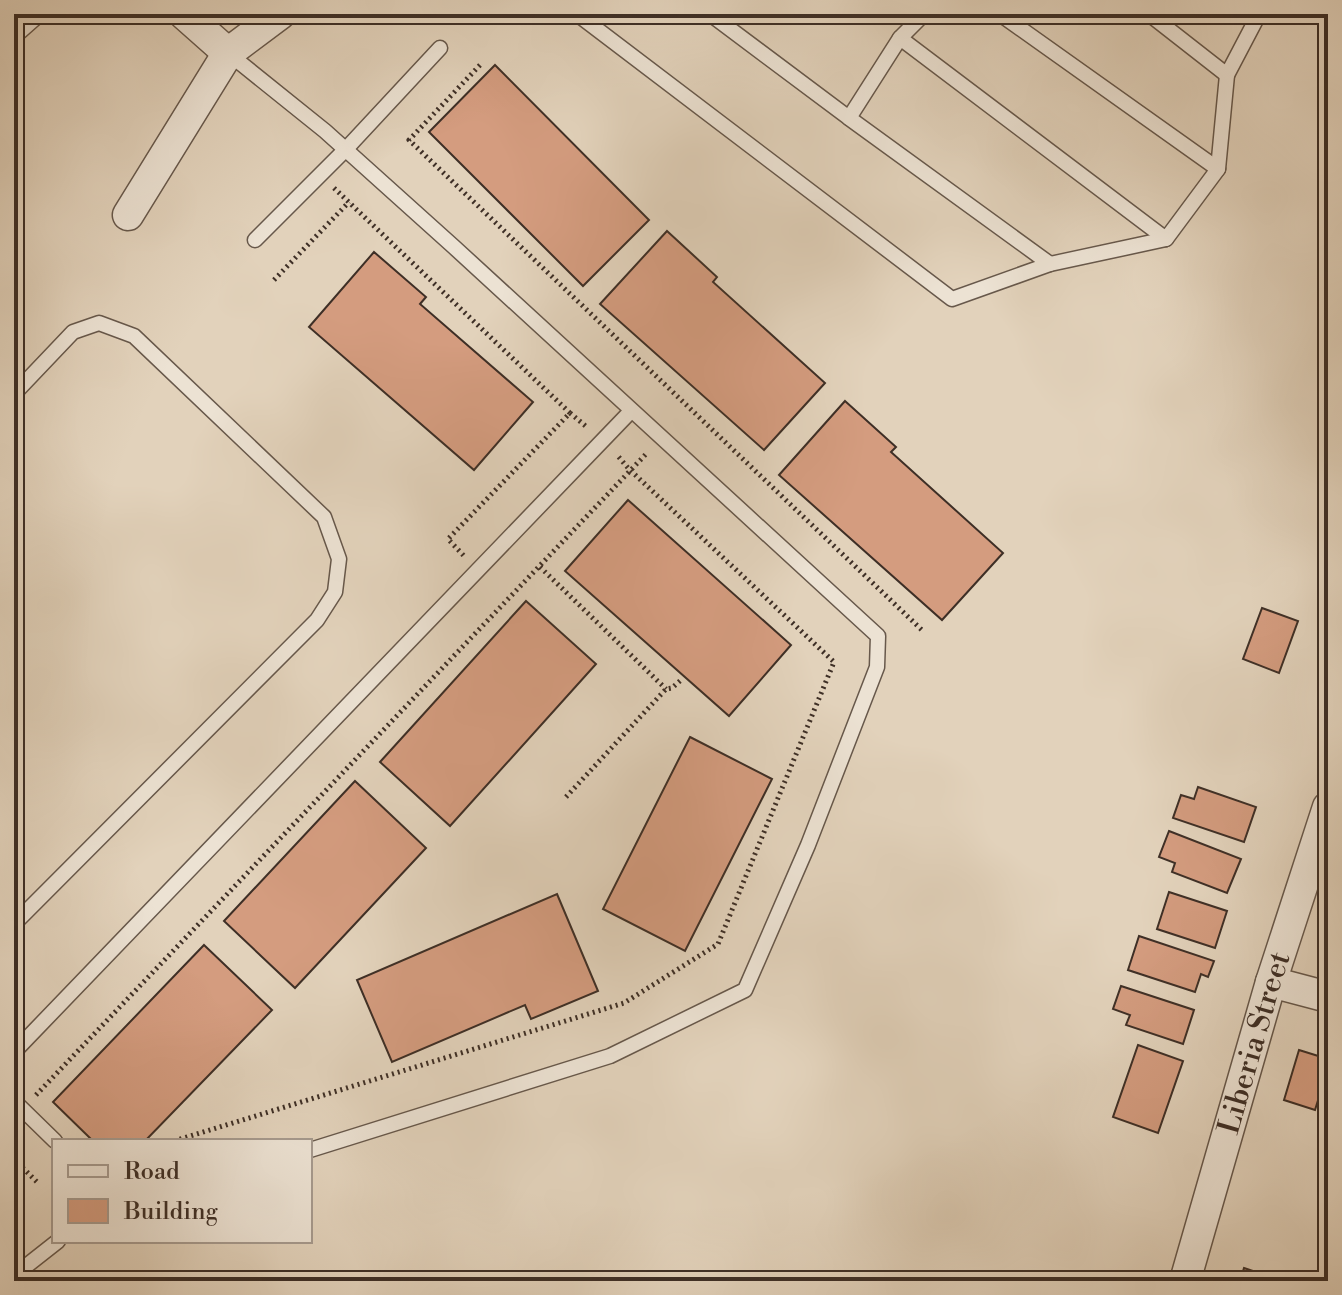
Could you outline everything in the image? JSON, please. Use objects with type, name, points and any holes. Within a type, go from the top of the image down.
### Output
[{"type":"street","points":[[184,14],[228,53]]},
{"type":"street","points":[[128,215],[228,53],[280,14]]},
{"type":"street","name":"Liberia Street","points":[[1185,1281],[1271,982],[1328,807]]},
{"type":"street","points":[[1271,982],[1328,997]]},
{"type":"lane","points":[[14,37],[40,14]]},
{"type":"lane","points":[[577,14],[952,299],[1050,264],[1166,239],[1218,169],[1227,75],[1259,14]]},
{"type":"lane","points":[[710,14],[1050,264]]},
{"type":"lane","points":[[849,118],[900,38],[924,14]]},
{"type":"lane","points":[[1000,14],[1218,169]]},
{"type":"lane","points":[[1149,14],[1227,75]]},
{"type":"lane","points":[[900,38],[1166,239]]},
{"type":"lane","points":[[255,240],[440,48]]},
{"type":"lane","points":[[228,53],[346,149],[878,636],[877,667],[808,845],[745,990],[610,1056],[312,1149]]},
{"type":"lane","points":[[14,394],[73,332],[99,323],[134,336],[324,517],[339,559],[335,592],[317,620],[14,924]]},
{"type":"lane","points":[[14,1052],[631,411]]},
{"type":"lane","points":[[14,1101],[53,1139]]},
{"type":"lane","points":[[14,1278],[55,1243]]},
{"type":"path","points":[[480,65],[409,140],[924,632]]},
{"type":"path","points":[[331,185],[588,428]]},
{"type":"path","points":[[274,280],[349,202]]},
{"type":"path","points":[[466,557],[448,539],[570,413]]},
{"type":"path","points":[[36,1095],[647,453]]},
{"type":"path","points":[[181,1139],[624,1003],[718,944],[834,662],[616,454]]},
{"type":"path","points":[[540,567],[666,689]]},
{"type":"path","points":[[566,797],[666,689],[681,680]]},
{"type":"path","points":[[14,1159],[37,1182]]},
{"type":"building","points":[[495,65],[649,220],[583,286],[429,132]]},
{"type":"building","points":[[667,231],[717,277],[713,282],[825,383],[764,450],[600,304]]},
{"type":"building","points":[[374,252],[426,297],[420,304],[533,402],[474,470],[309,327]]},
{"type":"building","points":[[845,401],[896,447],[891,452],[1003,553],[942,620],[779,475]]},
{"type":"building","points":[[628,500],[791,645],[729,716],[565,571]]},
{"type":"building","points":[[526,601],[596,664],[450,826],[380,762]]},
{"type":"building","points":[[1262,608],[1298,621],[1279,673],[1243,659]]},
{"type":"building","points":[[690,737],[772,779],[685,951],[603,909]]},
{"type":"building","points":[[355,781],[426,848],[295,988],[224,921]]},
{"type":"building","points":[[1198,787],[1256,807],[1244,842],[1173,818],[1181,795],[1194,799]]},
{"type":"building","points":[[1169,831],[1241,859],[1227,893],[1172,872],[1175,863],[1159,857]]},
{"type":"building","points":[[1169,892],[1227,911],[1215,948],[1157,929]]},
{"type":"building","points":[[557,894],[598,991],[531,1019],[525,1005],[392,1062],[357,980]]},
{"type":"building","points":[[1139,936],[1214,961],[1208,977],[1201,974],[1195,992],[1128,970]]},
{"type":"building","points":[[204,945],[272,1010],[147,1139],[91,1139],[53,1102]]},
{"type":"building","points":[[1121,986],[1194,1010],[1183,1044],[1126,1025],[1130,1015],[1113,1009]]},
{"type":"building","points":[[1138,1045],[1183,1061],[1158,1133],[1113,1117]]},
{"type":"building","points":[[1299,1050],[1328,1059],[1315,1110],[1284,1100]]},
{"type":"building","points":[[1244,1268],[1277,1279],[1277,1281],[1240,1281]]}]
